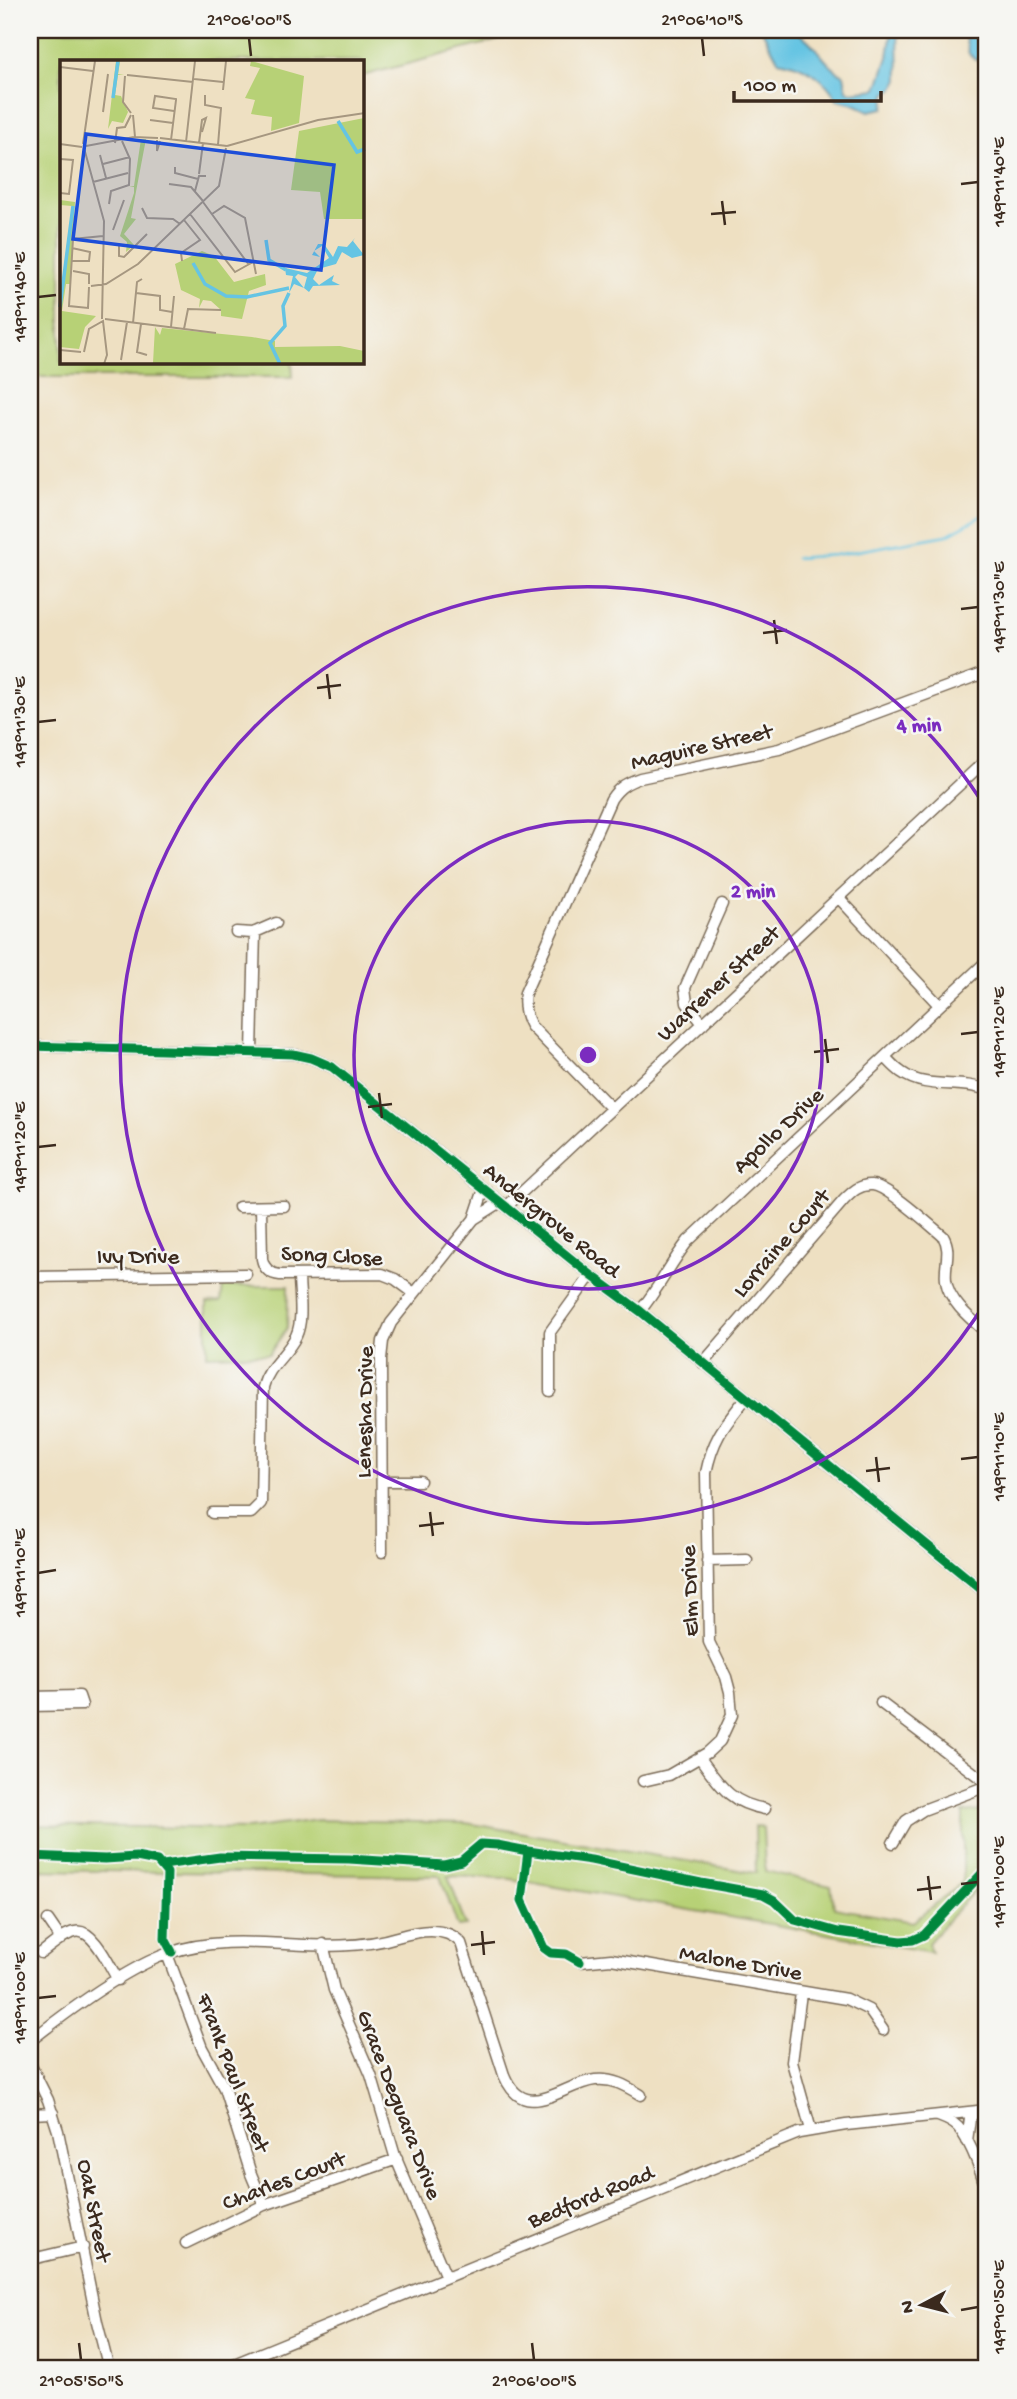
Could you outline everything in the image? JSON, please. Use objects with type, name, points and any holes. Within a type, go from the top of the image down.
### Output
[{"type":"street","name":"Maguire Street","points":[[611,1108],[531,1026],[527,1018],[524,993],[617,789],[640,778],[779,749],[987,672]]},
{"type":"street","name":"Warrener Street","points":[[504,1205],[987,759]]},
{"type":"street","points":[[839,898],[939,1005]]},
{"type":"street","points":[[703,1024],[687,1003],[685,988],[722,904]]},
{"type":"street","points":[[236,932],[256,932],[276,923]]},
{"type":"street","points":[[252,1052],[256,932]]},
{"type":"street","name":"Apollo Drive","points":[[640,1311],[659,1288],[688,1241],[987,961]]},
{"type":"street","name":"Andergrove Road","points":[[30,1046],[301,1055],[332,1066],[591,1275],[640,1311],[987,1594]]},
{"type":"street","points":[[886,1057],[901,1072],[917,1081],[970,1085],[987,1090]]},
{"type":"street","name":"Lorraine Court","points":[[704,1363],[844,1200],[855,1189],[873,1184],[886,1190],[943,1236],[948,1244],[945,1278],[948,1290],[987,1333]]},
{"type":"street","name":"Lenesha Drive","points":[[382,1552],[382,1348],[391,1323],[474,1219],[484,1189]]},
{"type":"street","name":"Lenesha Drive","points":[[474,1219],[504,1205]]},
{"type":"street","name":"Song Close","points":[[239,1207],[284,1206]]},
{"type":"street","name":"Song Close","points":[[261,1207],[263,1265],[274,1274],[382,1274],[396,1279],[414,1293]]},
{"type":"street","name":"Ivy Drive","points":[[30,1277],[246,1274]]},
{"type":"street","points":[[212,1513],[251,1513],[261,1503],[262,1387],[267,1374],[297,1334],[299,1275]]},
{"type":"street","points":[[550,1391],[550,1332],[591,1275]]},
{"type":"street","name":"Elm Drive","points":[[643,1781],[669,1775],[700,1758],[720,1741],[732,1715],[726,1677],[709,1642],[706,1473],[710,1448],[746,1398]]},
{"type":"street","points":[[382,1481],[420,1481]]},
{"type":"street","points":[[707,1561],[747,1559]]},
{"type":"street","points":[[30,1697],[80,1700],[30,1706]]},
{"type":"street","points":[[881,1703],[987,1785]]},
{"type":"street","points":[[700,1758],[723,1789],[736,1800],[765,1809]]},
{"type":"street","points":[[893,1843],[906,1821],[923,1810],[987,1785]]},
{"type":"street","points":[[48,1920],[61,1940]]},
{"type":"street","points":[[30,2030],[52,2021],[118,1980],[167,1954],[189,1948],[219,1944],[365,1944],[415,1931],[436,1932],[454,1935],[461,1943],[505,2079],[520,2095],[531,2099],[545,2099],[583,2082],[600,2079],[619,2083],[641,2095]]},
{"type":"street","points":[[41,1953],[74,1932],[88,1934],[118,1980]]},
{"type":"street","name":"Grace Deguara Drive","points":[[324,1944],[334,1990],[371,2075],[397,2159],[446,2277]]},
{"type":"street","name":"Frank Paul Street","points":[[167,1954],[202,2048],[224,2088],[251,2174],[264,2205]]},
{"type":"street","name":"Malone Drive","points":[[580,1962],[611,1959],[846,1999],[869,2010],[883,2030]]},
{"type":"street","points":[[801,1993],[792,2062],[811,2130]]},
{"type":"street","points":[[30,2041],[52,2021]]},
{"type":"street","name":"Oak Street","points":[[30,2063],[53,2113],[109,2369]]},
{"type":"street","points":[[967,2141],[970,2118],[982,2110]]},
{"type":"street","name":"Bedford Road","points":[[222,2369],[769,2144],[811,2130],[982,2110]]},
{"type":"street","points":[[30,2114],[53,2113]]},
{"type":"street","points":[[936,2115],[958,2127],[967,2141],[986,2188],[987,2200]]},
{"type":"street","name":"Charles Court","points":[[186,2243],[264,2205],[397,2159]]},
{"type":"street","points":[[32,2259],[83,2247]]},
{"type":"green space","points":[[30,30],[529,30],[364,75],[364,60],[60,60],[60,364],[292,364],[293,377],[30,377]]},
{"type":"green space","points":[[223,1286],[288,1286],[287,1328],[269,1354],[207,1355],[207,1303],[221,1302]]},
{"type":"green space","points":[[987,1810],[987,1886],[977,1887],[928,1943],[931,1952],[505,1878],[448,1876],[466,1926],[458,1927],[440,1876],[30,1870],[30,1825],[248,1829],[318,1820],[466,1823],[756,1873],[755,1826],[763,1828],[765,1871],[831,1886],[834,1908],[913,1922],[963,1882],[963,1812]]},
{"type":"water","points":[[787,29],[798,33],[844,75],[847,90],[851,92],[877,89],[888,57],[892,30],[898,30],[899,80],[886,94],[884,108],[869,111],[837,100],[827,85],[813,73],[778,60],[762,30]]},
{"type":"water","points":[[965,30],[987,30],[987,58],[977,60],[969,54]]},
{"type":"waterway","points":[[795,558],[835,555],[947,535],[987,513]]},
{"type":"cycle path","points":[[30,1046],[293,1054],[332,1067],[591,1275],[640,1311],[987,1594]]},
{"type":"cycle path","points":[[163,1865],[220,1857],[349,1859],[444,1865],[461,1861],[481,1844],[528,1851],[522,1900],[544,1948],[551,1953],[566,1954],[580,1962]]},
{"type":"cycle path","points":[[528,1851],[591,1860],[763,1894],[774,1900],[795,1920],[838,1932],[901,1941],[924,1935],[987,1868]]},
{"type":"cycle path","points":[[30,1856],[105,1859],[136,1857],[157,1861],[167,1873],[165,1939],[172,1952]]}]
